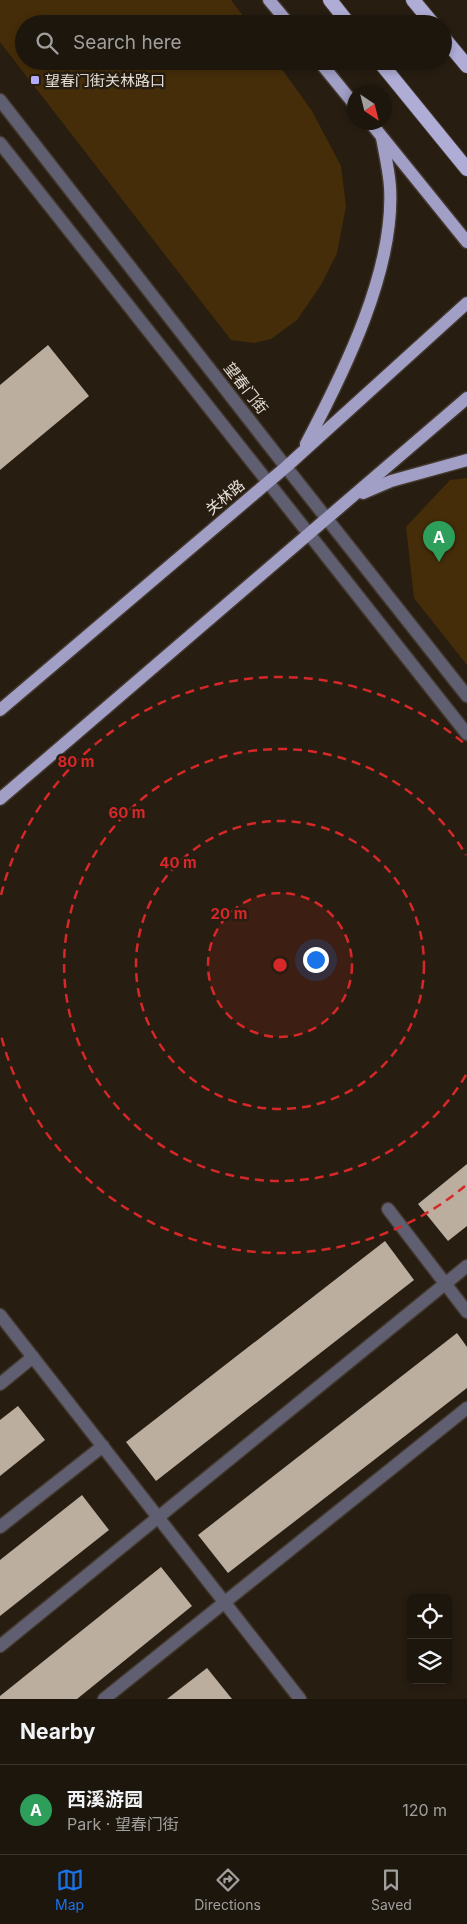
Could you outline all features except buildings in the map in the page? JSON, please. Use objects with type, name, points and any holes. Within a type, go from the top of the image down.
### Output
[{"type":"highway","points":[[330,0],[342,15]]},
{"type":"highway","points":[[413,0],[425,15]]},
{"type":"highway","points":[[452,48],[467,66]]},
{"type":"highway","points":[[387,70],[467,169]]},
{"type":"main road","points":[[269,0],[282,15]]},
{"type":"main road","points":[[326,70],[347,95]]},
{"type":"main road","points":[[376,130],[467,242]]},
{"type":"main road","points":[[301,453],[325,407],[367,314],[389,229],[390,187],[382,138]]},
{"type":"main road","name":"关林路","points":[[0,710],[286,467],[467,304]]},
{"type":"main road","points":[[0,799],[467,398]]},
{"type":"main road","points":[[351,498],[391,481],[467,460]]},
{"type":"street","name":"望春门街","points":[[0,100],[467,696]]},
{"type":"street","points":[[0,143],[467,734]]},
{"type":"street","points":[[388,1209],[467,1312]]},
{"type":"street","points":[[0,1646],[467,1266]]},
{"type":"street","points":[[0,1315],[300,1699]]},
{"type":"street","points":[[0,1384],[33,1357]]},
{"type":"street","points":[[104,1699],[467,1408]]},
{"type":"street","points":[[0,1527],[103,1446]]},
{"type":"shaded area","points":[[0,0],[231,0],[242,15],[15,15],[15,61],[0,42]]},
{"type":"shaded area","points":[[22,70],[282,70],[312,111],[341,166],[346,206],[337,253],[321,285],[297,320],[271,339],[254,343],[231,340]]},
{"type":"shaded area","points":[[467,478],[467,665],[414,598],[406,527],[450,480]]},
{"type":"place","name":"望春门街关林路口","points":[[35,80]]},
{"type":"place","name":"西溪游园","points":[[439,562]]}]
